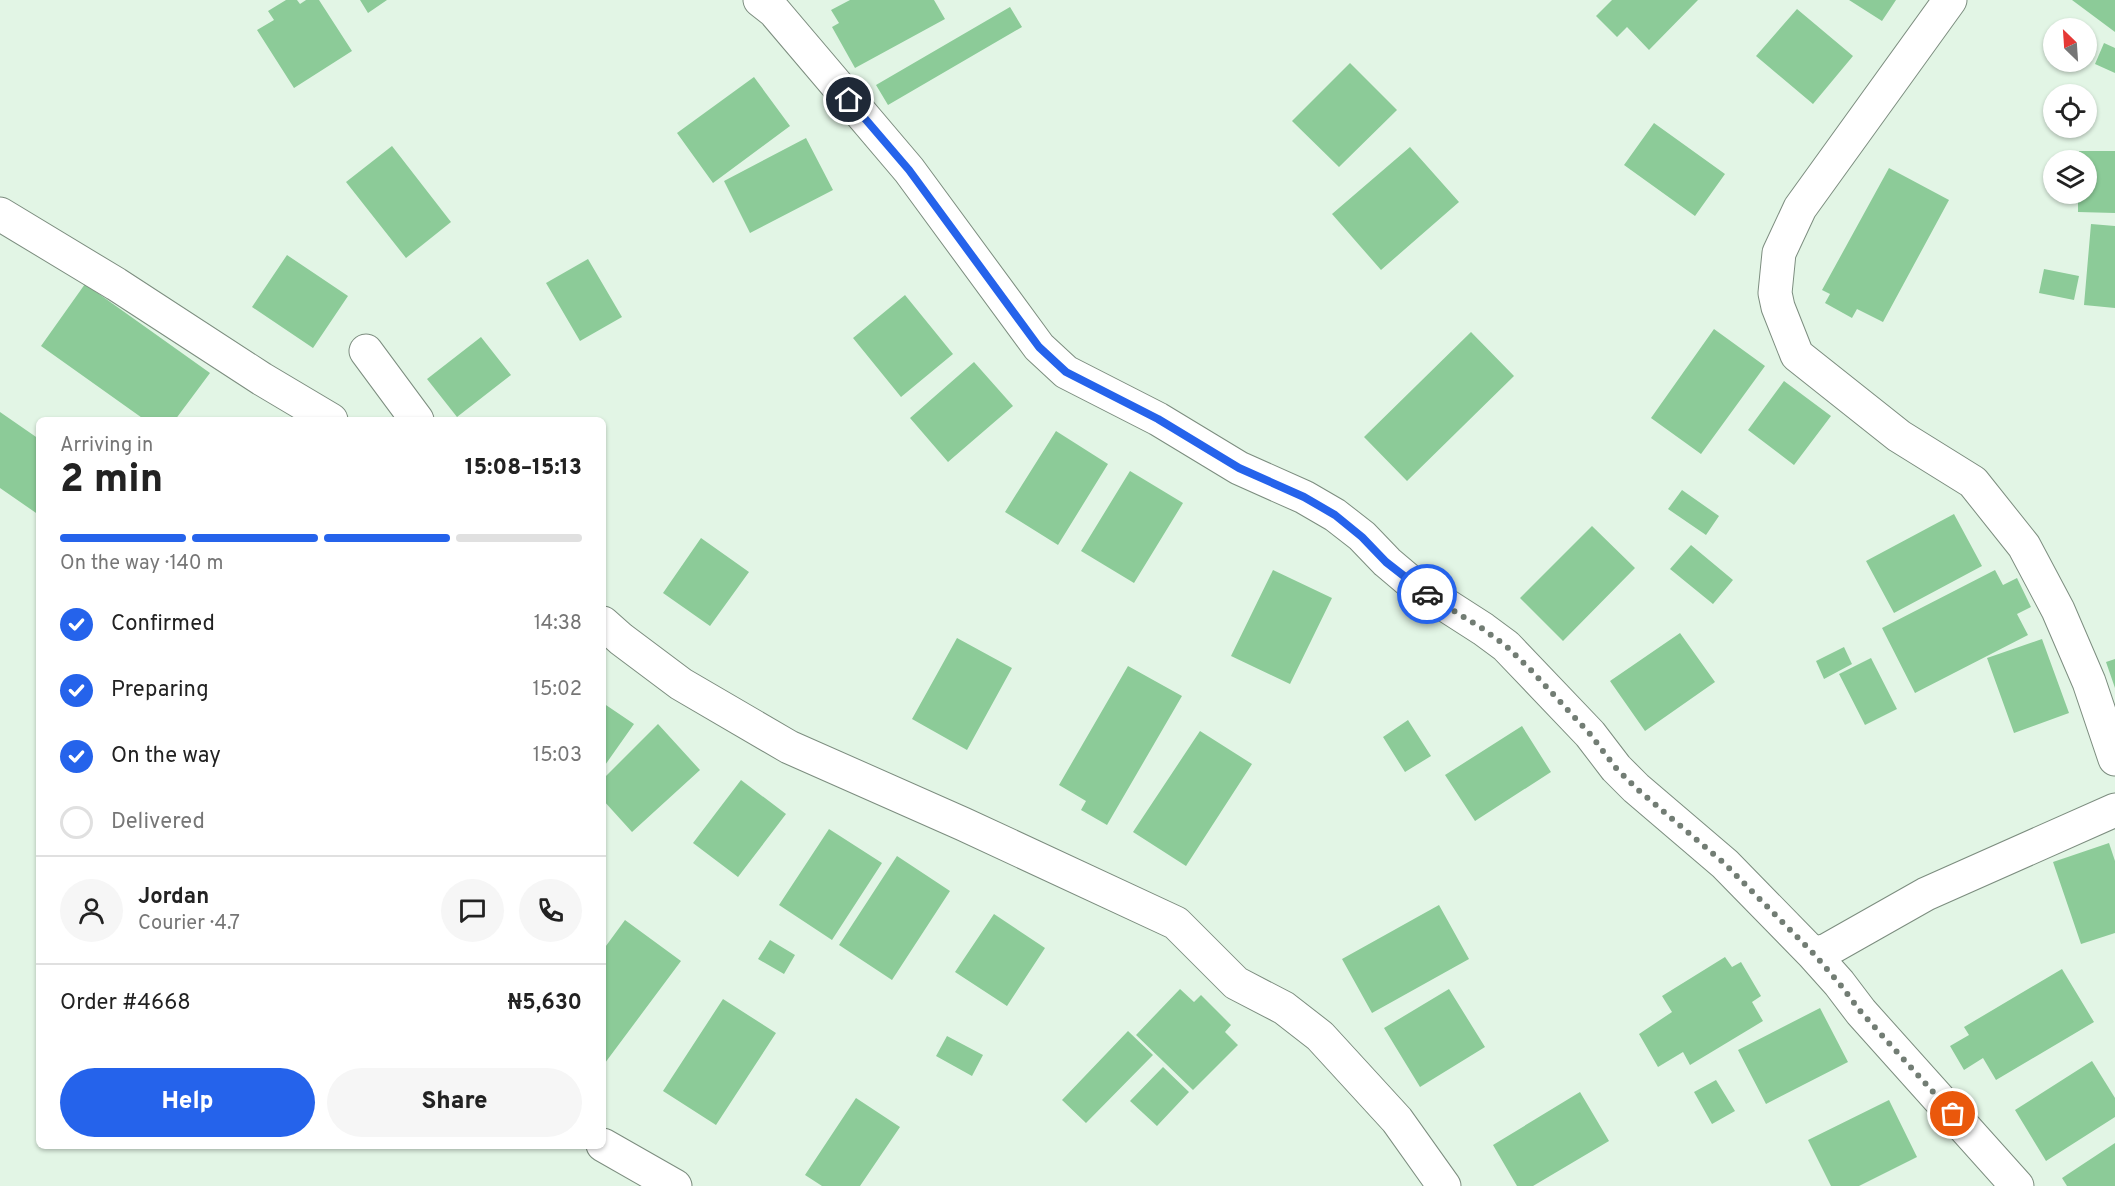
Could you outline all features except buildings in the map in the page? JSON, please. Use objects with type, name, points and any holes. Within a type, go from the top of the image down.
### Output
[{"type":"street","points":[[760,0],[774,11],[909,170],[1039,347],[1066,372],[1158,419],[1239,468],[1304,497],[1335,515],[1413,584],[1506,646],[1590,734],[1616,768],[1725,864],[1814,954],[1868,1021],[2017,1186]]},
{"type":"street","points":[[1950,0],[1858,131],[1800,208],[1779,253],[1775,293],[1778,307],[1797,355],[1899,436],[1973,482],[2024,546],[2058,610],[2089,682],[2115,759]]},
{"type":"street","points":[[0,214],[116,284],[262,379],[326,417]]},
{"type":"street","points":[[366,351],[415,417]]},
{"type":"street","points":[[606,626],[681,684],[789,747],[963,824],[1176,923],[1236,983],[1284,1008],[1320,1036],[1397,1120],[1444,1186]]},
{"type":"street","points":[[1814,954],[1827,950],[1926,894],[2115,810]]},
{"type":"street","points":[[606,1146],[675,1186]]},
{"type":"way so far","points":[[1427,594],[1483,629],[1506,646],[1528,667],[1590,734],[1616,768],[1725,864],[1814,954],[1861,1012],[1953,1114]]},
{"type":"route","points":[[849,100],[909,170],[1039,347],[1066,372],[1158,419],[1239,468],[1304,497],[1335,515],[1362,537],[1386,562],[1427,594]]}]
